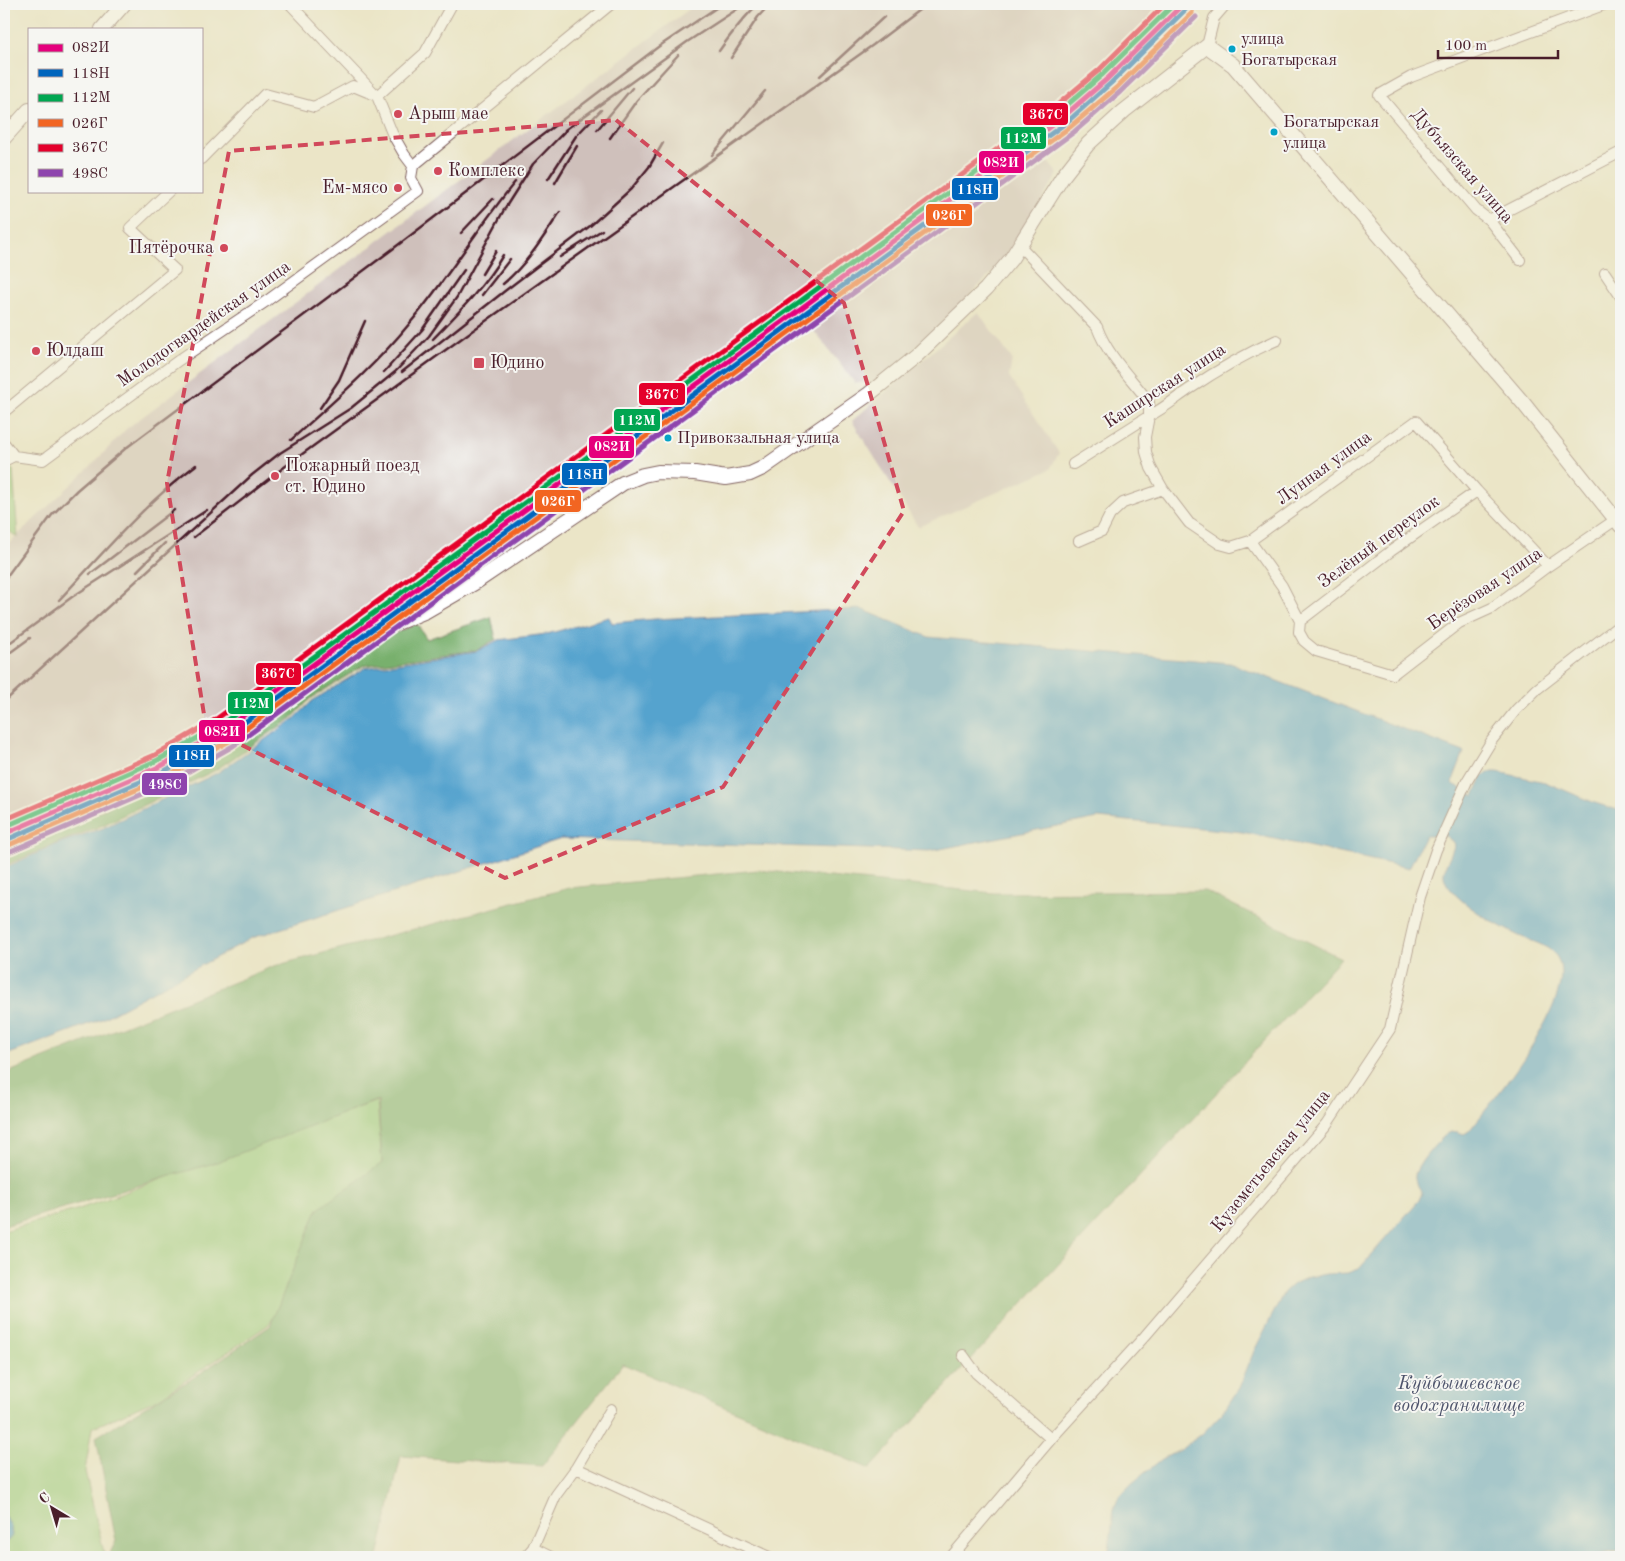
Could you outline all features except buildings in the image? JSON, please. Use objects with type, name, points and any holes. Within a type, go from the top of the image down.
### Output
[{"type":"main road","points":[[103,28],[124,4]]},
{"type":"main road","points":[[4,849],[164,779],[201,759],[369,638],[387,627],[426,611],[476,582],[623,483],[642,475],[658,472],[688,472],[726,478],[750,474],[763,468],[869,394],[916,356],[986,289],[1011,259],[1063,176],[1088,144],[1124,111],[1207,46],[1233,65],[1524,404],[1620,521]]},
{"type":"main road","points":[[4,138],[28,111]]},
{"type":"street","points":[[290,4],[377,96],[392,132],[413,166],[611,4]]},
{"type":"street","points":[[377,96],[424,53],[452,4]]},
{"type":"street","points":[[1207,46],[1214,18],[1226,4]]},
{"type":"street","name":"Дубъязская улица","points":[[1520,260],[1490,220],[1476,210],[1378,95],[1411,76],[1606,4]]},
{"type":"street","points":[[202,158],[265,94],[314,107],[353,86],[377,96]]},
{"type":"street","points":[[1490,220],[1621,152]]},
{"type":"street","name":"Молодогвардейская улица","points":[[14,456],[43,460],[179,360],[268,300],[418,191],[411,178],[413,166]]},
{"type":"street","points":[[4,412],[175,270],[130,228],[168,192]]},
{"type":"street","points":[[1020,246],[1097,327],[1114,357],[1149,402],[1149,416],[1145,437],[1146,452],[1151,468],[1163,489],[1189,523],[1220,544],[1231,547],[1250,541],[1282,586],[1300,621]]},
{"type":"street","points":[[1605,273],[1621,297]]},
{"type":"street","name":"Каширская улица","points":[[1073,464],[1162,409],[1246,353],[1277,340]]},
{"type":"street","name":"Лунная улица","points":[[1250,541],[1416,422],[1477,491]]},
{"type":"street","points":[[4,443],[14,456],[4,461]]},
{"type":"street","points":[[1079,541],[1102,531],[1110,515],[1123,502],[1163,489]]},
{"type":"street","points":[[1477,491],[1548,566]]},
{"type":"street","name":"Зелёный переулок","points":[[1300,621],[1391,551],[1477,491]]},
{"type":"street","name":"Берёзовая улица","points":[[1300,621],[1299,632],[1304,642],[1316,651],[1393,674],[1459,623],[1492,608],[1548,566],[1620,521]]},
{"type":"street","name":"Куземетьевская улица","points":[[951,1557],[1051,1439],[1144,1336],[1326,1124],[1390,1029],[1420,897],[1436,850],[1467,781],[1492,740],[1516,710],[1537,689],[1621,624]]},
{"type":"street","points":[[963,1355],[976,1373],[1051,1439]]},
{"type":"street","points":[[525,1557],[533,1548],[556,1496],[576,1468],[611,1409]]},
{"type":"street","points":[[576,1468],[769,1557]]},
{"type":"street","points":[[533,1548],[551,1557]]},
{"type":"highlighted area","points":[[616,120],[844,303],[904,511],[723,787],[505,878],[206,727],[167,483],[229,151]]},
{"type":"shaded area","name":"Юдино","points":[[696,4],[1203,4],[1175,33],[769,350],[352,641],[260,708],[212,741],[161,771],[4,839],[4,548],[93,464],[126,429]]},
{"type":"shaded area","points":[[1045,153],[1048,162],[1058,174],[1002,263],[878,382],[855,383],[810,326]]},
{"type":"shaded area","points":[[978,312],[1012,359],[1009,377],[1059,453],[1050,469],[918,527],[852,421]]},
{"type":"green space","points":[[6,465],[13,470],[18,538],[4,527],[4,466]]},
{"type":"green space","points":[[491,617],[496,639],[477,650],[363,666],[310,699],[292,718],[216,770],[101,826],[4,866],[4,855],[203,764],[243,738],[379,639],[417,624],[427,639]]},
{"type":"green space","points":[[758,870],[994,893],[1205,891],[1341,958],[870,1469],[623,1364],[542,1466],[401,1456],[378,1557],[108,1557],[116,1541],[96,1437],[193,1378],[270,1326],[317,1210],[382,1163],[378,1100],[217,1162],[4,1226],[4,1074],[274,966],[569,888]]},
{"type":"green space","points":[[377,1101],[382,1164],[353,1192],[344,1225],[268,1325],[158,1399],[92,1428],[85,1471],[105,1557],[4,1557],[4,1231],[79,1209]]},
{"type":"water","name":"Куйбышевское водохранилище","points":[[861,609],[929,637],[1230,663],[1464,752],[1452,783],[1474,796],[1482,777],[1488,772],[1498,772],[1545,782],[1595,803],[1621,811],[1621,1550],[1590,1557],[1108,1557],[1114,1509],[1118,1498],[1131,1484],[1162,1459],[1180,1450],[1203,1433],[1223,1412],[1239,1388],[1254,1351],[1284,1292],[1293,1284],[1309,1277],[1348,1273],[1359,1269],[1419,1200],[1422,1193],[1416,1182],[1415,1175],[1424,1159],[1445,1135],[1454,1131],[1464,1134],[1469,1131],[1528,1052],[1554,1004],[1560,983],[1558,958],[1542,945],[1496,924],[1471,908],[1451,890],[1445,881],[1444,872],[1455,844],[1446,836],[1425,836],[1409,868],[1242,832],[1098,818],[930,851],[561,839],[252,938],[102,1019],[4,1056],[4,868],[62,842],[103,828],[217,773],[294,719],[312,701],[365,668],[477,651],[498,640],[547,634],[609,617],[612,623],[655,619]]},
{"type":"water","points":[[4,1515],[11,1526],[12,1536],[4,1545]]},
{"type":"railway","points":[[4,580],[52,515],[77,490],[126,448],[394,248],[658,47],[722,4]]},
{"type":"railway","points":[[565,130],[687,42],[745,4]]},
{"type":"railway","points":[[719,51],[737,26],[758,4]]},
{"type":"railway","points":[[731,58],[758,17],[770,4]]},
{"type":"railway","points":[[194,537],[283,468],[873,45],[927,4]]},
{"type":"railway","points":[[820,76],[884,17]]},
{"type":"railway","points":[[610,138],[637,100],[678,55]]},
{"type":"railway","points":[[597,130],[632,88]]},
{"type":"railway","points":[[712,155],[765,91]]},
{"type":"railway","points":[[548,179],[576,136],[601,110]]},
{"type":"railway","points":[[4,702],[252,475],[280,453],[351,408],[395,372],[429,336],[457,297],[505,208],[533,164],[569,127]]},
{"type":"railway","points":[[402,372],[590,226],[631,189],[649,167],[663,143]]},
{"type":"railway","points":[[555,183],[577,146]]},
{"type":"railway","points":[[291,440],[353,383],[397,339],[424,306],[515,182]]},
{"type":"railway","points":[[461,233],[493,199]]},
{"type":"railway","points":[[503,284],[527,259],[560,212]]},
{"type":"railway","points":[[560,257],[602,230]]},
{"type":"railway","points":[[482,274],[496,251]]},
{"type":"railway","points":[[433,339],[480,288],[503,255]]},
{"type":"railway","points":[[482,295],[510,259]]},
{"type":"railway","points":[[384,372],[422,330],[464,270]]},
{"type":"railway","points":[[320,408],[339,380],[365,321]]},
{"type":"railway","points":[[59,600],[141,512],[196,465]]},
{"type":"railway","points":[[90,574],[174,510]]},
{"type":"railway","points":[[4,647],[72,597],[207,510]]},
{"type":"railway","points":[[137,571],[165,543]]},
{"type":"railway","points":[[4,657],[30,638]]},
{"type":"transit line","name":"367С","points":[[4,820],[155,755],[215,720],[1055,107],[1099,70],[1165,4]]},
{"type":"transit line","name":"112М","points":[[4,827],[158,760],[219,726],[1059,112],[1103,74],[1174,4]]},
{"type":"transit line","name":"082И","points":[[4,834],[161,766],[222,731],[1063,117],[1107,79],[1183,4]]},
{"type":"transit line","name":"118Н","points":[[6,840],[163,772],[226,736],[1067,122],[1111,83],[1187,8]]},
{"type":"transit line","name":"026Г","points":[[9,845],[166,777],[229,741],[1070,127],[1116,88],[1192,13]]},
{"type":"transit line","name":"498С","points":[[11,851],[168,783],[233,746],[1074,132],[1120,92],[1196,17]]},
{"type":"place","name":"улица Богатырская","points":[[1232,49]]},
{"type":"place","name":"Арыш мае","points":[[398,114]]},
{"type":"place","name":"Богатырская улица","points":[[1274,132]]},
{"type":"place","name":"Комплекс","points":[[438,171]]},
{"type":"place","name":"Ем-мясо","points":[[398,188]]},
{"type":"place","name":"Пятёрочка","points":[[224,248]]},
{"type":"place","name":"Юлдаш","points":[[36,351]]},
{"type":"place","name":"Юдино","points":[[479,363]]},
{"type":"place","name":"Привокзальная улица","points":[[668,438]]},
{"type":"place","name":"Пожарный поезд ст. Юдино","points":[[275,476]]}]
